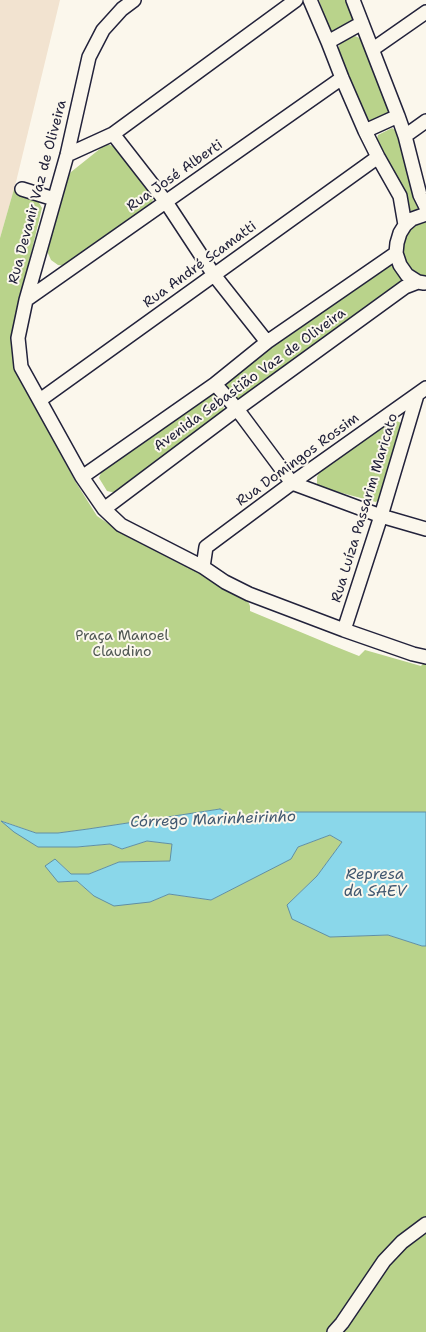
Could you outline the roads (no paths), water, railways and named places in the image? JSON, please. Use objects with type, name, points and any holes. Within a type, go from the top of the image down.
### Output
[{"type":"street","name":"Rua Devanir Vaz de Oliveira","points":[[134,0],[122,9],[102,30],[89,57],[67,155],[26,300],[18,338],[21,368],[82,477],[104,509],[121,525],[203,567],[225,582],[249,594],[344,630],[413,654],[426,657]]},
{"type":"street","points":[[67,155],[113,134],[296,0]]},
{"type":"street","points":[[310,0],[365,131],[400,196],[405,225]]},
{"type":"street","points":[[353,0],[398,116],[405,136],[420,195],[426,207]]},
{"type":"street","points":[[373,49],[426,12]]},
{"type":"street","points":[[328,42],[362,23]]},
{"type":"street","name":"Rua José Alberti","points":[[26,300],[342,78]]},
{"type":"street","points":[[365,131],[398,116]]},
{"type":"street","points":[[405,136],[426,121]]},
{"type":"street","points":[[113,134],[166,202],[214,274],[267,342]]},
{"type":"street","name":"Rua André Scamatti","points":[[40,400],[378,157]]},
{"type":"street","points":[[22,189],[54,199]]},
{"type":"street","points":[[423,283],[407,275],[400,265],[396,252],[400,233],[405,225],[412,219],[426,214]]},
{"type":"street","name":"Avenida Sebastião Vaz de Oliveira","points":[[82,477],[215,384],[267,342],[396,252]]},
{"type":"street","name":"Avenida Sebastião Vaz de Oliveira","points":[[104,509],[237,409],[405,287],[423,283]]},
{"type":"street","points":[[215,384],[237,409],[292,483],[381,516],[426,529]]},
{"type":"street","name":"Rua Domingos Rossim","points":[[203,567],[206,547],[292,483],[422,392]]},
{"type":"street","name":"Rua Luíza Passarim Maricato","points":[[344,630],[422,392]]},
{"type":"street","points":[[334,1332],[384,1261],[402,1242],[426,1224]]},
{"type":"water","name":"Represa da SAEV","points":[[220,809],[243,821],[281,812],[426,812],[426,946],[388,935],[330,937],[292,919],[287,905],[317,876],[342,842],[330,835],[298,847],[291,859],[211,900],[169,894],[150,902],[114,906],[94,896],[77,881],[58,882],[45,866],[55,859],[71,874],[89,874],[119,862],[170,861],[172,844],[147,841],[122,849],[110,844],[77,847],[38,847],[14,832],[1,821],[36,833],[58,833]]},
{"type":"park label","name":"Praça Manoel Claudino","points":[[122,644]]},
{"type":"water label","name":"Córrego Marinheirinho","points":[[213,820]]}]
